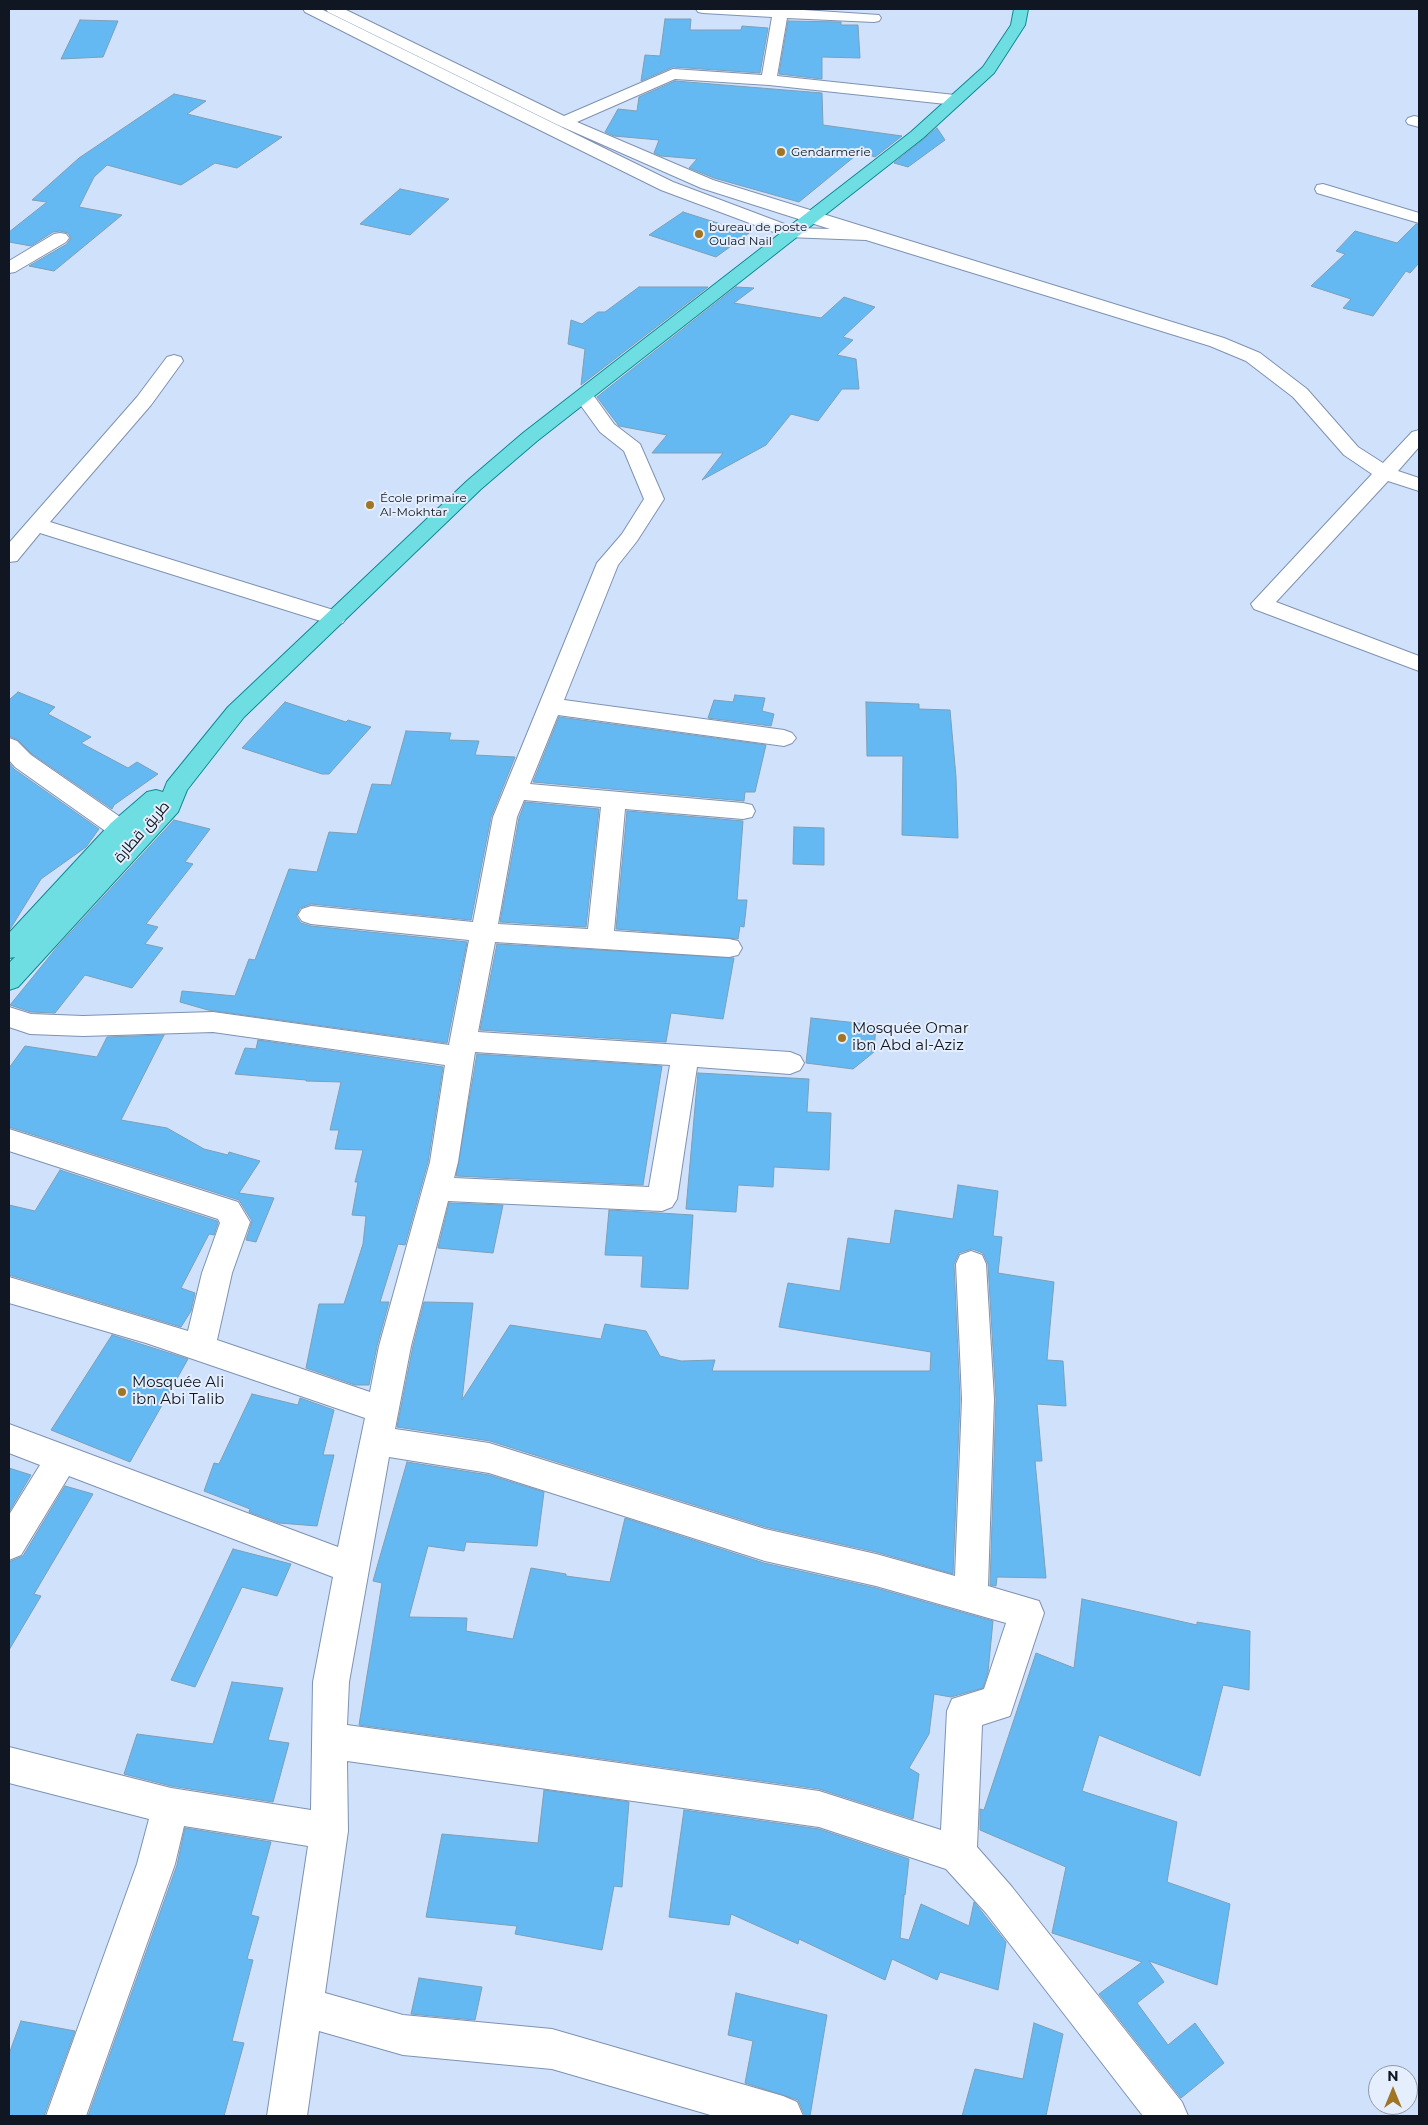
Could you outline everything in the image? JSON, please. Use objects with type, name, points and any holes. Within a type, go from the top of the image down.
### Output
[{"type":"main road","points":[[335,618],[474,485],[530,437],[917,135],[989,70],[1018,25],[1021,9]]},
{"type":"main road","name":"طريق قطارة","points":[[12,962],[132,830],[152,800],[176,788],[236,712],[335,618]]},
{"type":"street","points":[[310,9],[667,186],[794,232],[867,235]]},
{"type":"street","points":[[333,9],[564,122],[707,184],[1217,342],[1253,357],[1300,393],[1351,451],[1385,473],[1419,485]]},
{"type":"street","points":[[703,9],[781,10],[874,18]]},
{"type":"street","points":[[768,80],[781,10]]},
{"type":"street","points":[[564,122],[673,74],[768,80],[955,100]]},
{"type":"street","points":[[1323,189],[1419,218]]},
{"type":"street","points":[[9,268],[60,238]]},
{"type":"street","points":[[9,556],[144,401],[174,360]]},
{"type":"street","points":[[287,2116],[329,1831],[331,1682],[351,1568],[395,1346],[444,1162],[462,1049],[505,817],[608,562],[630,537],[654,499],[633,448],[607,428],[584,396]]},
{"type":"street","points":[[1419,436],[1262,604],[1419,664]]},
{"type":"street","points":[[37,525],[335,618]]},
{"type":"street","points":[[550,706],[784,738]]},
{"type":"street","points":[[14,759],[132,830]]},
{"type":"street","points":[[516,790],[742,811]]},
{"type":"street","points":[[600,940],[614,800]]},
{"type":"street","points":[[311,916],[484,932],[729,948]]},
{"type":"street","points":[[9,1017],[39,1025],[83,1026],[213,1022],[462,1049],[685,1056],[790,1063]]},
{"type":"street","points":[[437,1189],[662,1199],[685,1056]]},
{"type":"street","points":[[9,1140],[228,1210],[235,1222],[217,1273],[199,1349]]},
{"type":"street","points":[[970,1264],[978,1399],[971,1597]]},
{"type":"street","points":[[9,1290],[146,1330],[199,1349],[380,1425],[765,1545],[876,1570],[1027,1613],[998,1704],[966,1711],[958,1854]]},
{"type":"street","points":[[9,1438],[351,1568]]},
{"type":"street","points":[[9,1544],[62,1459]]},
{"type":"street","points":[[329,1740],[819,1809],[958,1854],[999,1900],[1168,2116]]},
{"type":"street","points":[[9,1766],[171,1806],[329,1831]]},
{"type":"street","points":[[66,2116],[156,1864],[171,1806]]},
{"type":"street","points":[[304,2007],[403,2035],[552,2049],[783,2116]]},
{"type":"building","points":[[665,19],[691,19],[690,30],[741,30],[742,26],[768,28],[760,73],[673,67],[641,81],[645,55],[660,56]]},
{"type":"building","points":[[80,20],[118,21],[103,57],[61,59]]},
{"type":"building","points":[[788,21],[841,22],[841,25],[858,25],[860,58],[822,57],[822,79],[779,74]]},
{"type":"building","points":[[675,81],[822,93],[823,125],[902,136],[875,157],[860,152],[799,202],[714,178],[689,168],[697,159],[661,156],[654,153],[659,140],[614,136],[605,132],[618,109],[637,111],[639,97]]},
{"type":"building","points":[[174,94],[206,101],[187,114],[282,137],[237,168],[215,163],[181,185],[107,165],[94,177],[79,207],[122,215],[54,271],[29,266],[67,244],[71,238],[68,233],[60,231],[53,232],[31,246],[9,242],[9,232],[47,202],[32,200],[79,158]]},
{"type":"building","points":[[937,128],[945,140],[908,167],[894,163]]},
{"type":"building","points":[[400,189],[449,199],[410,235],[360,224]]},
{"type":"building","name":"bureau de poste Oulad Nail","points":[[683,212],[749,233],[716,257],[649,235]]},
{"type":"building","points":[[1416,224],[1419,225],[1419,263],[1410,273],[1406,271],[1373,316],[1343,308],[1351,299],[1311,286],[1345,254],[1336,251],[1355,231],[1397,243]]},
{"type":"building","points":[[639,287],[708,287],[581,385],[585,349],[568,344],[571,320],[582,324],[598,312],[605,312]]},
{"type":"building","points":[[736,287],[754,288],[734,303],[821,318],[844,297],[875,307],[843,337],[853,340],[837,355],[856,359],[859,389],[842,389],[818,421],[791,414],[766,445],[702,480],[723,453],[652,453],[667,435],[619,426],[597,397]]},
{"type":"building","points":[[18,692],[55,707],[48,714],[91,737],[81,743],[128,768],[137,762],[158,774],[114,805],[112,809],[32,754],[18,740],[9,736],[9,700]]},
{"type":"building","points":[[735,695],[765,698],[762,711],[774,714],[771,726],[708,718],[714,700],[733,702]]},
{"type":"building","points":[[285,702],[346,722],[348,720],[371,727],[329,774],[322,774],[242,748]]},
{"type":"building","points":[[866,702],[919,704],[919,709],[950,710],[956,777],[958,838],[902,835],[903,756],[867,756]]},
{"type":"building","points":[[559,717],[766,745],[755,792],[745,792],[744,801],[533,782]]},
{"type":"building","points":[[406,731],[451,733],[449,740],[479,741],[475,755],[515,757],[491,817],[471,920],[311,904],[300,908],[296,916],[301,923],[311,926],[467,942],[447,1043],[208,1010],[180,1002],[182,991],[235,996],[249,959],[255,960],[289,869],[317,872],[329,832],[357,834],[372,784],[391,785]]},
{"type":"building","points":[[9,763],[14,769],[99,829],[86,847],[41,879],[9,931]]},
{"type":"building","points":[[525,802],[599,809],[586,927],[500,922],[519,818]]},
{"type":"building","points":[[627,811],[743,821],[737,900],[747,900],[744,927],[740,926],[738,939],[616,929]]},
{"type":"building","points":[[174,820],[210,829],[185,862],[193,864],[146,924],[158,927],[145,944],[163,948],[132,988],[85,975],[55,1013],[31,1012],[10,1005],[58,946]]},
{"type":"building","points":[[794,827],[824,828],[824,865],[793,864]]},
{"type":"building","points":[[497,944],[734,958],[723,1019],[671,1013],[666,1042],[480,1030]]},
{"type":"building","name":"Mosquée Omar ibn Abd al-Aziz","points":[[811,1018],[876,1025],[874,1052],[853,1069],[806,1063]]},
{"type":"building","points":[[164,1035],[121,1120],[167,1128],[204,1149],[228,1155],[229,1152],[260,1161],[239,1193],[274,1198],[256,1242],[246,1240],[252,1221],[239,1200],[9,1127],[9,1068],[25,1046],[97,1057],[107,1037]]},
{"type":"building","points":[[258,1040],[443,1067],[428,1162],[405,1245],[398,1244],[380,1302],[389,1302],[369,1385],[355,1385],[306,1368],[319,1304],[344,1304],[363,1244],[366,1216],[352,1215],[358,1182],[355,1182],[363,1150],[335,1149],[339,1130],[330,1130],[341,1082],[306,1081],[235,1074],[245,1048],[256,1049]]},
{"type":"building","points":[[477,1054],[662,1066],[643,1185],[456,1176]]},
{"type":"building","points":[[698,1073],[809,1079],[807,1112],[831,1113],[829,1170],[774,1167],[773,1187],[738,1185],[736,1212],[686,1209]]},
{"type":"building","points":[[60,1170],[217,1221],[214,1235],[209,1234],[181,1288],[195,1293],[191,1311],[181,1327],[9,1275],[9,1205],[35,1211]]},
{"type":"building","points":[[958,1185],[998,1191],[993,1236],[1002,1237],[998,1273],[1054,1282],[1047,1360],[1063,1361],[1066,1406],[1037,1404],[1042,1461],[1035,1461],[1046,1578],[997,1577],[996,1586],[990,1585],[996,1399],[988,1264],[983,1253],[972,1249],[959,1253],[954,1264],[960,1399],[953,1574],[876,1552],[765,1527],[490,1441],[397,1427],[424,1302],[473,1303],[462,1400],[510,1325],[601,1339],[605,1324],[646,1331],[660,1356],[681,1361],[715,1360],[712,1371],[930,1371],[931,1352],[779,1327],[788,1283],[840,1291],[848,1238],[890,1244],[895,1210],[953,1219]]},
{"type":"building","points":[[449,1203],[503,1205],[493,1253],[438,1248]]},
{"type":"building","points":[[609,1210],[693,1215],[688,1289],[641,1287],[643,1256],[605,1255]]},
{"type":"building","name":"Mosquée Ali ibn Abi Talib","points":[[112,1335],[188,1359],[130,1462],[51,1430]]},
{"type":"building","points":[[252,1394],[298,1405],[300,1398],[334,1410],[323,1455],[334,1455],[317,1526],[279,1523],[249,1512],[250,1509],[204,1491],[214,1463],[219,1464]]},
{"type":"building","points":[[407,1462],[489,1475],[544,1492],[537,1546],[466,1542],[464,1551],[428,1546],[409,1617],[467,1618],[466,1631],[513,1639],[531,1568],[566,1574],[566,1576],[610,1582],[625,1518],[764,1563],[876,1588],[993,1621],[988,1672],[983,1688],[951,1697],[934,1694],[929,1734],[909,1768],[919,1774],[913,1819],[819,1789],[359,1725],[382,1583],[373,1581]]},
{"type":"building","points":[[9,1468],[31,1475],[9,1512]]},
{"type":"building","points":[[65,1486],[93,1494],[34,1594],[41,1596],[9,1650],[9,1562],[23,1556]]},
{"type":"building","points":[[233,1549],[291,1564],[277,1596],[242,1587],[195,1687],[171,1680]]},
{"type":"building","points":[[1082,1599],[1197,1625],[1197,1622],[1250,1631],[1249,1690],[1223,1685],[1200,1776],[1099,1735],[1082,1791],[1177,1822],[1167,1882],[1230,1904],[1217,1985],[1149,1961],[1164,1982],[1137,2003],[1168,2045],[1195,2023],[1224,2063],[1181,2098],[1099,1994],[1142,1962],[1052,1933],[1066,1867],[980,1830],[980,1809],[984,1810],[1036,1653],[1074,1668]]},
{"type":"building","points":[[232,1682],[283,1688],[268,1740],[289,1743],[273,1802],[171,1786],[124,1774],[137,1734],[213,1744]]},
{"type":"building","points":[[544,1790],[629,1802],[622,1887],[614,1886],[602,1950],[515,1934],[517,1926],[426,1917],[442,1834],[538,1843]]},
{"type":"building","points":[[684,1810],[819,1829],[909,1859],[905,1895],[902,1895],[904,1896],[900,1938],[909,1940],[921,1904],[969,1926],[974,1902],[1006,1942],[998,1990],[940,1972],[937,1980],[892,1959],[885,1980],[799,1939],[798,1944],[731,1914],[729,1925],[669,1917]]},
{"type":"building","points":[[185,1828],[271,1842],[251,1915],[259,1917],[247,1959],[253,1960],[232,2041],[244,2043],[224,2116],[88,2116],[177,1865]]},
{"type":"building","points":[[419,1978],[482,1987],[475,2020],[411,2014]]},
{"type":"building","points":[[736,1993],[827,2015],[810,2116],[805,2116],[798,2100],[745,2083],[753,2041],[728,2035]]},
{"type":"building","points":[[21,2021],[75,2031],[44,2116],[9,2116],[9,2054]]},
{"type":"building","points":[[1034,2023],[1063,2034],[1046,2116],[962,2116],[975,2069],[1023,2079]]},
{"type":"place","name":"Gendarmerie","points":[[781,152]]},
{"type":"place","name":"bureau de poste Oulad Nail","points":[[699,234]]},
{"type":"place","name":"École primaire Al-Mokhtar","points":[[370,505]]},
{"type":"place","name":"Mosquée Omar ibn Abd al-Aziz","points":[[842,1038]]},
{"type":"place","name":"Mosquée Ali ibn Abi Talib","points":[[122,1392]]}]
